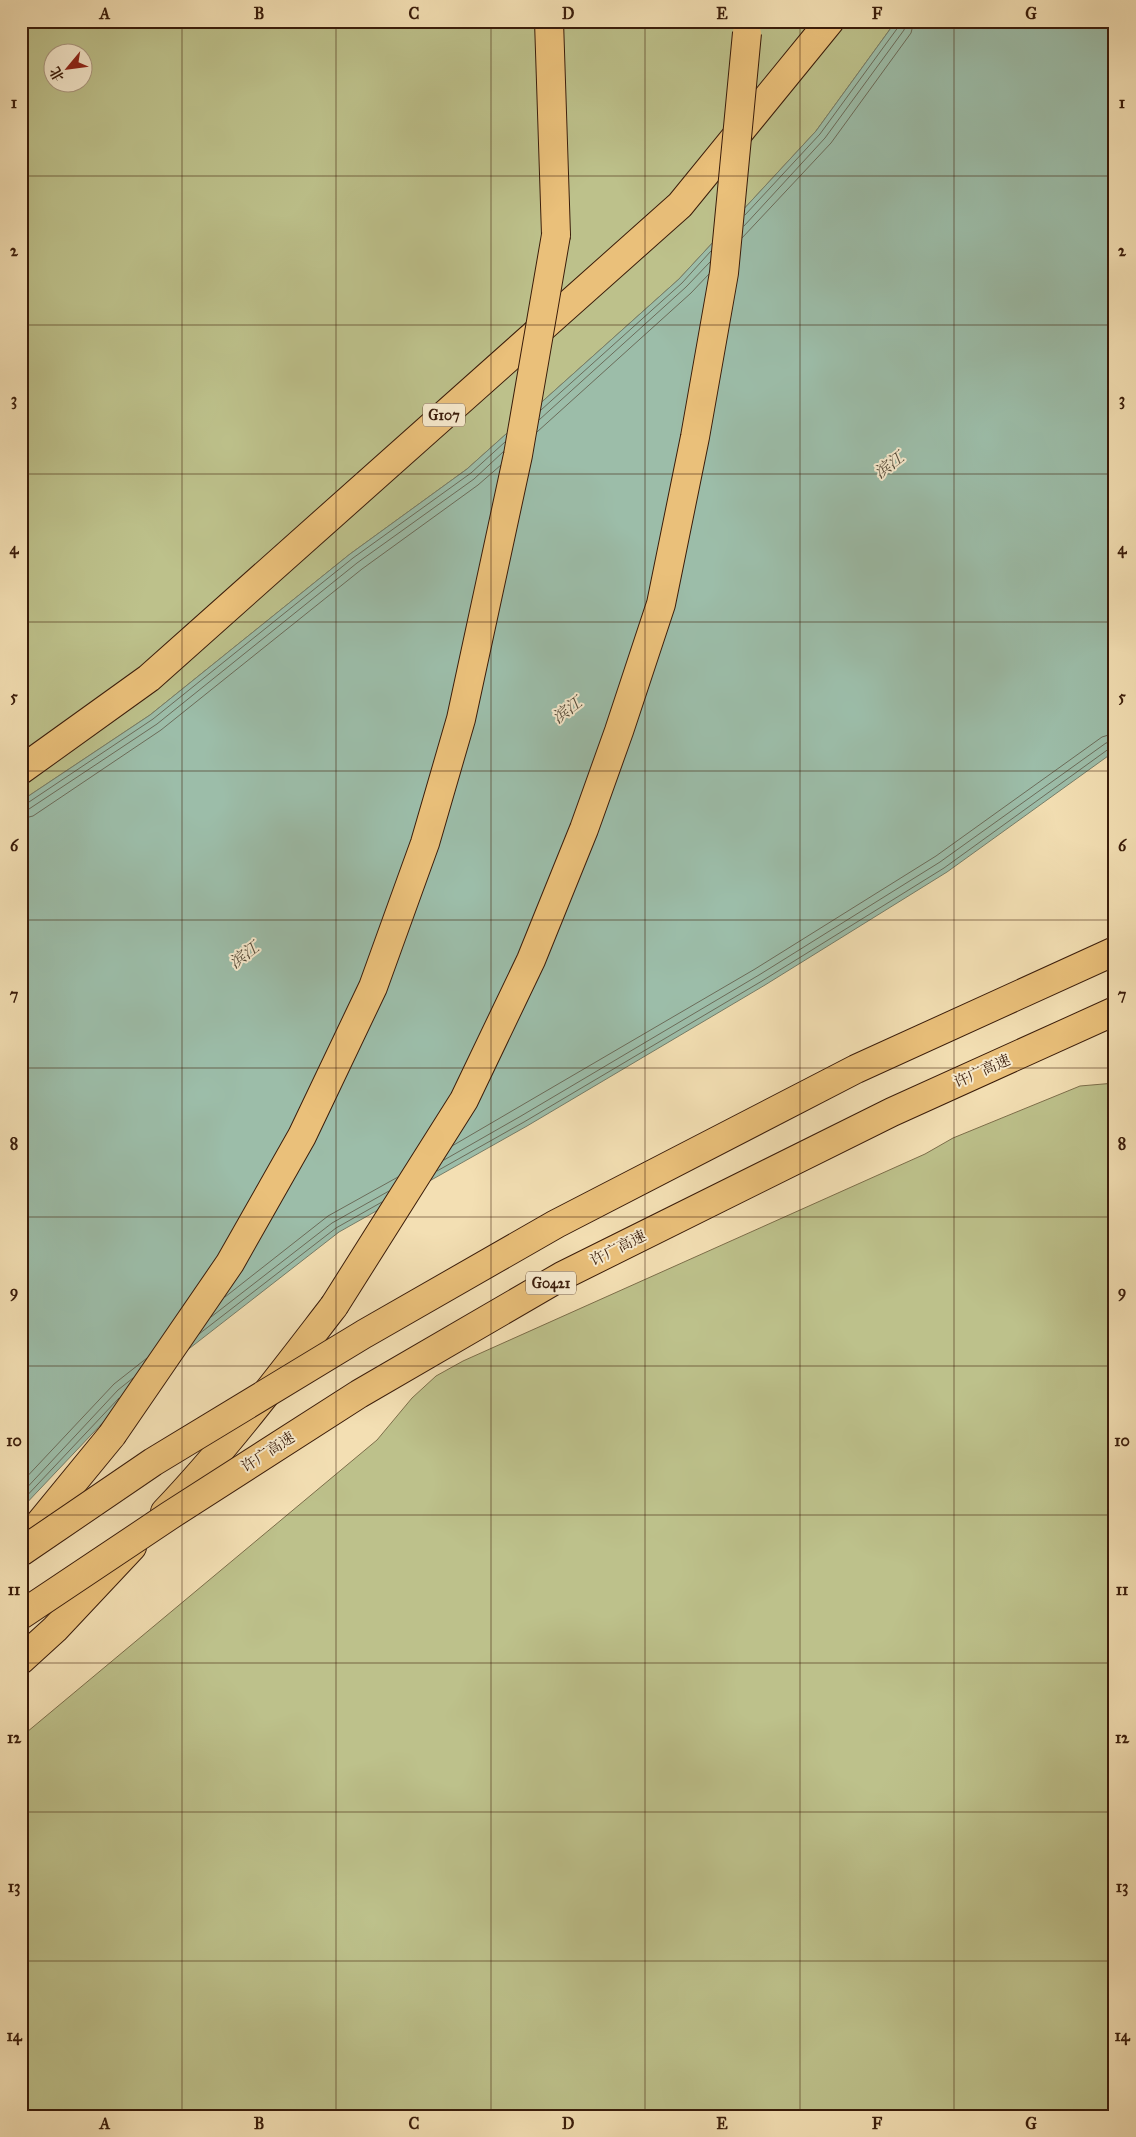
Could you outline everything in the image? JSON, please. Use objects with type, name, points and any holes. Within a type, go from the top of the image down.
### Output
[{"type":"highway","points":[[21,1546],[112,1435],[230,1263],[302,1136],[373,987],[425,843],[461,719],[518,455],[556,235],[549,21]]},
{"type":"highway","name":"G107","points":[[21,770],[148,678],[680,206],[830,21]]},
{"type":"highway","points":[[21,1660],[55,1629],[191,1486],[247,1418],[334,1306],[464,1100],[532,960],[593,802],[658,613],[695,437],[724,273],[748,27]]},
{"type":"highway","points":[[21,1552],[153,1462],[364,1334],[556,1224],[856,1069],[1115,951]]},
{"type":"highway","name":"许广高速","points":[[21,1616],[169,1516],[359,1394],[562,1276],[892,1112],[1115,1011]]},
{"type":"green space","points":[[21,21],[896,21],[816,131],[679,279],[467,469],[350,554],[150,715],[21,801]]},
{"type":"green space","points":[[1115,1083],[1115,2116],[21,2116],[21,1737],[377,1440],[412,1398],[436,1376],[463,1361],[925,1154],[953,1138],[1080,1086]]},
{"type":"water","name":"滨江","points":[[896,21],[1115,21],[1115,751],[947,872],[765,985],[527,1126],[339,1232],[127,1397],[21,1509],[21,801],[150,715],[350,554],[467,469],[679,279],[816,131]]}]
